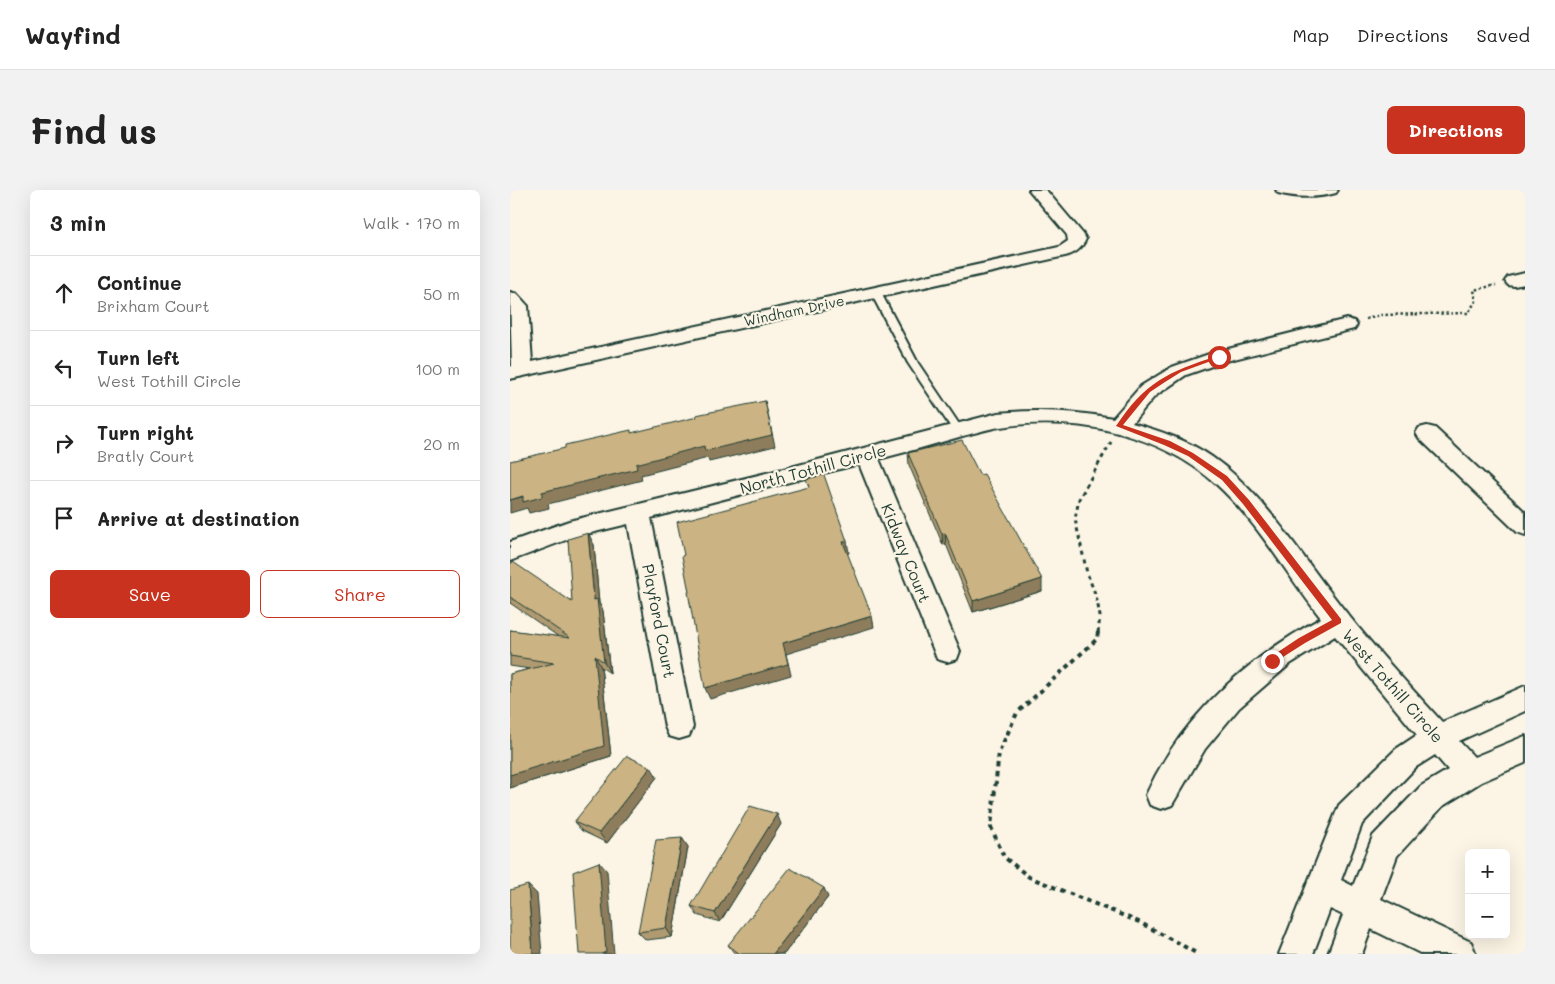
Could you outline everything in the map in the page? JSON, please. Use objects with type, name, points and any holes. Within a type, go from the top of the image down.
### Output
[{"type":"street","name":"Windham Drive","points":[[516,372],[1065,251],[1075,244],[1077,239],[1075,234],[1037,190]]},
{"type":"street","points":[[1288,191],[1330,190]]},
{"type":"street","points":[[510,298],[518,306],[516,372]]},
{"type":"street","points":[[1119,426],[1148,391],[1179,371],[1219,357],[1347,325]]},
{"type":"street","name":"North Tothill Circle","points":[[510,552],[569,530],[638,514],[958,430],[1021,416],[1066,418],[1119,426]]},
{"type":"street","name":"West Tothill Circle","points":[[1119,426],[1167,443],[1191,454],[1224,478],[1246,502],[1338,621],[1470,773]]},
{"type":"street","points":[[1427,433],[1525,526]]},
{"type":"street","name":"Kidway Court","points":[[866,455],[947,651]]},
{"type":"street","name":"Playford Court","points":[[638,514],[679,727]]},
{"type":"street","points":[[1162,795],[1199,734],[1232,696],[1272,661],[1302,640],[1338,621]]},
{"type":"street","points":[[1296,954],[1350,815],[1406,758],[1438,738],[1525,698]]},
{"type":"street","points":[[1345,954],[1384,846],[1432,796],[1470,773],[1525,748]]},
{"type":"street","points":[[1322,888],[1363,906],[1459,954]]},
{"type":"lane","points":[[876,294],[913,363],[958,430]]},
{"type":"path","points":[[1347,325],[1381,314],[1468,313],[1476,301],[1474,290],[1519,279]]},
{"type":"path","points":[[1119,426],[1079,500],[1075,519],[1087,573],[1096,596],[1100,616],[1097,639],[1017,713],[999,752],[991,827],[1004,857],[1029,878],[1139,922],[1198,954]]},
{"type":"building","points":[[765,401],[772,435],[705,451],[704,446],[636,464],[637,469],[542,492],[542,497],[523,502],[523,496],[510,500],[510,461],[565,448],[565,445],[631,430],[631,433],[697,417],[696,415]]},
{"type":"building","points":[[962,440],[980,475],[984,474],[1042,579],[973,601],[945,533],[942,534],[908,453]]},
{"type":"building","points":[[824,475],[847,541],[843,542],[872,616],[783,643],[788,664],[705,688],[677,522],[809,487],[806,479]]},
{"type":"building","points":[[588,533],[594,600],[597,599],[604,662],[595,656],[604,746],[510,775],[510,674],[554,663],[510,656],[510,630],[570,638],[510,597],[510,564],[513,562],[572,602],[568,539]]},
{"type":"building","points":[[627,756],[651,767],[599,833],[574,822]]},
{"type":"building","points":[[750,806],[777,814],[715,913],[691,906]]},
{"type":"building","points":[[682,838],[666,928],[638,932],[656,840]]},
{"type":"building","points":[[599,862],[606,952],[601,954],[579,954],[573,872]]},
{"type":"building","points":[[790,868],[824,888],[773,954],[740,954],[728,945]]},
{"type":"building","points":[[528,885],[533,954],[510,954],[510,890]]},
{"type":"route","points":[[1219,357],[1179,371],[1162,380],[1148,391],[1132,408],[1119,426],[1167,443],[1191,454],[1224,478],[1246,502],[1338,621],[1302,640],[1272,661]]}]
